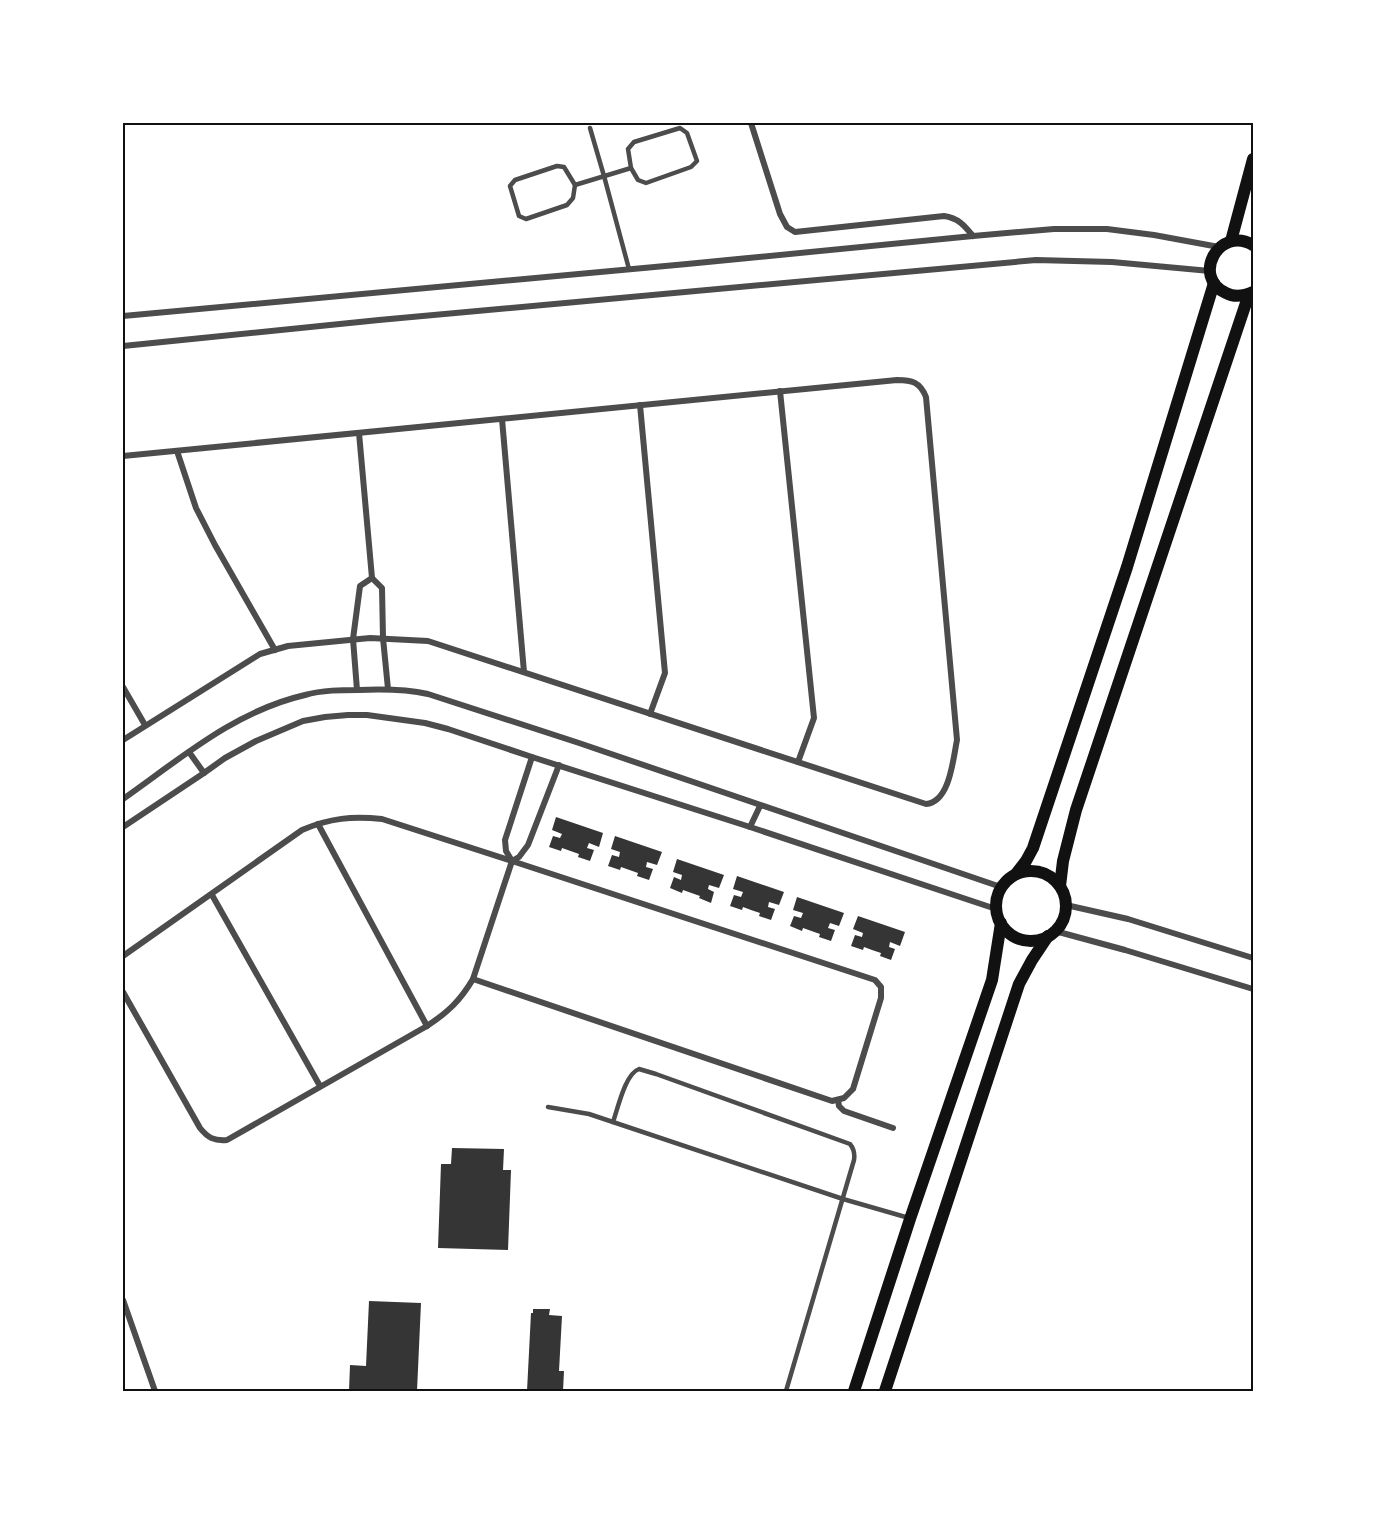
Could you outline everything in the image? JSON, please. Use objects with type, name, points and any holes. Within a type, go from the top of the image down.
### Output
[{"type":"main road","points":[[1052,933],[1038,940],[1017,938],[1001,923],[996,902],[1001,887],[1016,874],[1033,848],[1123,578],[1212,277],[1210,261],[1225,244],[1253,159]]},
{"type":"main road","points":[[1225,244],[1240,240],[1253,245]]},
{"type":"main road","points":[[1212,277],[1221,291],[1229,295],[1239,296],[1251,293]]},
{"type":"main road","points":[[1060,886],[1063,861],[1077,810],[1251,293]]},
{"type":"main road","points":[[885,1391],[1019,984],[1032,960],[1061,924],[1065,915],[1064,895],[1060,886],[1053,879],[1035,871],[1016,874]]},
{"type":"main road","points":[[854,1391],[992,980],[1001,923]]},
{"type":"street","points":[[751,123],[780,214],[787,227],[795,232],[944,216],[960,221],[973,236]]},
{"type":"street","points":[[123,316],[1054,230],[1107,229],[1225,244]]},
{"type":"street","points":[[123,346],[1036,260],[1112,262],[1212,277]]},
{"type":"street","points":[[123,456],[911,380],[922,388],[926,397],[957,740],[950,778],[938,800],[926,804],[428,641],[383,638],[288,646],[260,654],[123,740]]},
{"type":"street","points":[[780,391],[813,718],[798,762]]},
{"type":"street","points":[[640,405],[664,673],[650,714]]},
{"type":"street","points":[[502,419],[524,672]]},
{"type":"street","points":[[359,433],[372,578],[382,588],[383,638],[388,689]]},
{"type":"street","points":[[177,451],[196,508],[274,650]]},
{"type":"street","points":[[357,690],[353,639],[360,586],[372,578]]},
{"type":"street","points":[[123,687],[145,726]]},
{"type":"street","points":[[123,799],[222,729],[269,706],[308,694],[357,690],[408,690],[428,694],[579,743],[1001,887]]},
{"type":"street","points":[[123,827],[225,758],[256,741],[303,722],[326,717],[367,715],[425,723],[464,734],[996,909]]},
{"type":"street","points":[[189,752],[204,773]]},
{"type":"street","points":[[512,861],[506,851],[505,840],[532,757]]},
{"type":"street","points":[[123,992],[200,1128],[207,1136],[217,1141],[228,1140],[427,1026],[454,1006],[465,994],[473,980],[512,861],[525,851],[531,840],[559,765]]},
{"type":"street","points":[[750,827],[760,806]]},
{"type":"street","points":[[123,956],[302,830],[339,818],[361,816],[382,819],[875,980],[882,992],[853,1089],[844,1098],[826,1100],[473,980]]},
{"type":"street","points":[[318,824],[427,1026]]},
{"type":"street","points":[[212,894],[320,1086]]},
{"type":"street","points":[[1066,905],[1128,919],[1253,958]]},
{"type":"street","points":[[1052,933],[1125,950],[1253,989]]},
{"type":"street","points":[[838,1100],[839,1106],[844,1111],[893,1128]]},
{"type":"street","points":[[123,1300],[154,1391]]},
{"type":"lane","points":[[590,128],[629,269]]},
{"type":"lane","points":[[680,128],[687,133],[697,161],[691,167],[646,183],[638,180],[631,168],[628,149],[634,142],[680,128]]},
{"type":"lane","points":[[557,166],[564,167],[575,185],[573,198],[567,205],[526,219],[519,216],[510,186],[515,180],[557,166]]},
{"type":"lane","points":[[575,185],[631,168]]},
{"type":"lane","points":[[613,1122],[625,1087],[633,1072],[639,1069],[850,1144],[854,1152],[854,1160],[786,1391]]},
{"type":"lane","points":[[548,1107],[590,1114],[843,1199],[910,1219]]},
{"type":"building","points":[[556,817],[603,833],[599,847],[589,843],[587,848],[594,850],[590,861],[562,848],[561,851],[549,847],[553,836],[560,838],[562,834],[552,830]]},
{"type":"building","points":[[615,836],[662,852],[657,865],[647,862],[646,867],[653,869],[649,880],[621,867],[620,870],[608,866],[612,855],[619,857],[620,852],[611,849]]},
{"type":"building","points":[[677,859],[724,875],[719,888],[709,885],[708,889],[714,892],[711,903],[699,898],[700,896],[670,888],[674,877],[681,880],[682,875],[673,872]]},
{"type":"building","points":[[737,876],[784,892],[779,905],[769,902],[768,907],[775,909],[771,920],[743,907],[742,910],[730,906],[734,895],[741,897],[743,892],[733,889]]},
{"type":"building","points":[[797,897],[844,913],[839,926],[830,923],[828,928],[835,930],[831,941],[819,937],[820,934],[790,926],[794,916],[801,918],[803,913],[793,910]]},
{"type":"building","points":[[858,916],[905,932],[900,946],[890,942],[889,947],[895,949],[891,960],[880,956],[881,953],[864,947],[863,950],[851,946],[855,935],[862,937],[863,933],[853,929]]},
{"type":"building","points":[[452,1148],[504,1149],[503,1170],[511,1170],[508,1250],[438,1248],[441,1164],[451,1164]]},
{"type":"building","points":[[369,1301],[421,1303],[417,1391],[349,1391],[350,1365],[366,1366]]},
{"type":"building","points":[[533,1309],[550,1309],[549,1315],[562,1316],[559,1371],[564,1371],[563,1391],[527,1391]]}]
